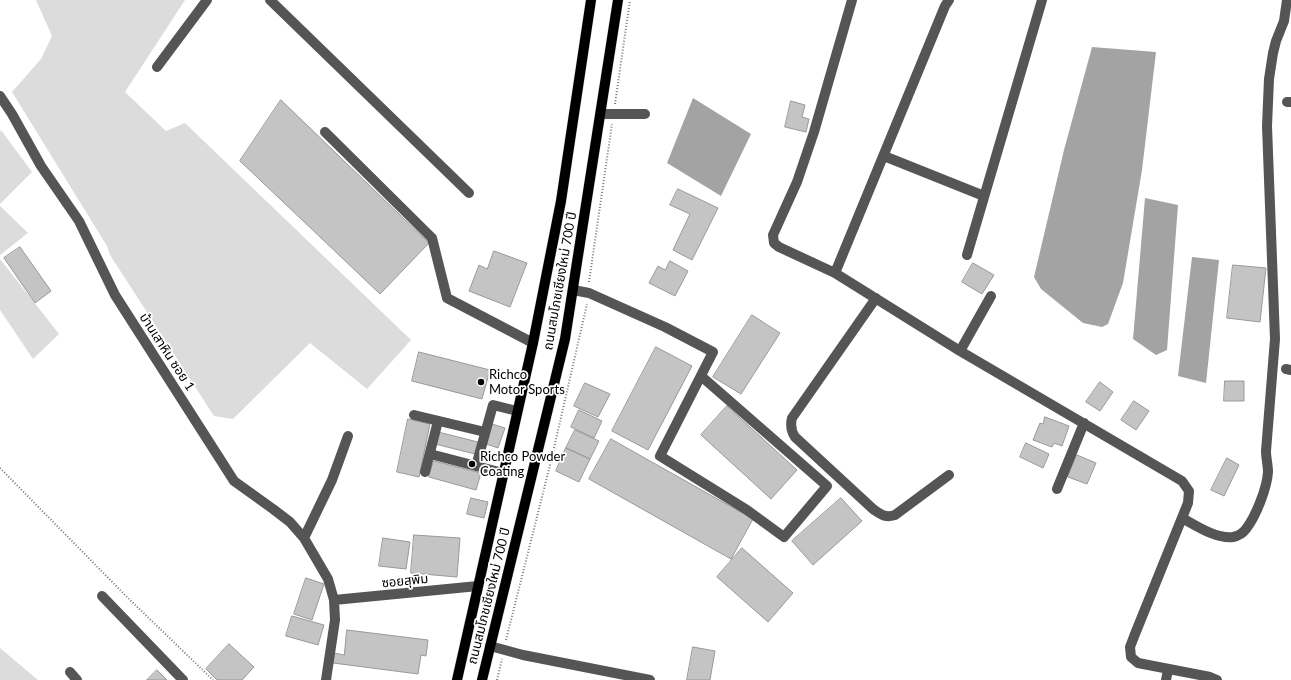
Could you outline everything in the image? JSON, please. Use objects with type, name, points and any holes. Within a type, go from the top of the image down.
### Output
[{"type":"main road","name":"ถนนสมโภชเชียงใหม่ 700 ปี","points":[[456,680],[533,343],[561,201],[591,0]]},
{"type":"main road","name":"ถนนสมโภชเชียงใหม่ 700 ปี","points":[[482,680],[565,338],[618,0]]},
{"type":"street","points":[[157,67],[207,0]]},
{"type":"street","points":[[270,0],[469,193]]},
{"type":"street","points":[[852,0],[814,132],[797,182],[773,235],[774,243],[779,247],[835,273],[960,351],[1182,481],[1189,491],[1188,503],[1130,646],[1131,658],[1138,663],[1210,677],[1217,680]]},
{"type":"street","points":[[835,273],[949,0]]},
{"type":"street","points":[[967,255],[1042,0]]},
{"type":"street","points":[[1182,518],[1218,535],[1233,537],[1240,535],[1246,530],[1256,511],[1266,480],[1268,466],[1266,451],[1275,339],[1268,118],[1269,79],[1273,53],[1284,20],[1287,0]]},
{"type":"street","name":"บ้านเสาหิน ซอย 1","points":[[0,96],[12,114],[41,166],[79,221],[115,295],[234,481],[290,522],[304,538],[328,579],[334,600],[335,620],[326,680]]},
{"type":"street","points":[[601,114],[645,114]]},
{"type":"street","points":[[325,132],[432,238],[448,298],[533,343]]},
{"type":"street","points":[[884,156],[984,196]]},
{"type":"street","points":[[573,290],[589,293],[665,327],[713,352],[660,456],[747,510],[784,537],[827,486],[701,376]]},
{"type":"street","points":[[960,351],[991,296]]},
{"type":"street","points":[[876,298],[792,418],[791,432],[795,438],[873,509],[888,517],[895,515],[949,475]]},
{"type":"street","points":[[476,466],[493,404],[517,411]]},
{"type":"street","points":[[414,415],[485,432]]},
{"type":"street","points":[[425,472],[438,421]]},
{"type":"street","points":[[1057,489],[1084,423]]},
{"type":"street","points":[[304,538],[332,480],[348,436]]},
{"type":"street","points":[[430,454],[503,473]]},
{"type":"street","name":"ซอยสุพิม","points":[[334,600],[478,586]]},
{"type":"street","points":[[102,596],[183,680]]},
{"type":"street","points":[[490,646],[523,655],[650,680]]},
{"type":"street","points":[[1166,680],[1168,670]]},
{"type":"street","points":[[70,672],[77,680]]},
{"type":"path","points":[[0,468],[128,598],[213,680]]},
{"type":"shaded area","points":[[36,0],[185,0],[125,92],[166,131],[185,123],[411,340],[367,389],[310,343],[233,419],[214,416],[110,255],[107,246],[12,92],[41,59],[52,36]]},
{"type":"shaded area","points":[[1092,47],[1156,52],[1142,170],[1123,283],[1108,324],[1102,327],[1083,323],[1041,289],[1034,277],[1064,150]]},
{"type":"shaded area","points":[[693,98],[751,134],[721,196],[667,163]]},
{"type":"shaded area","points":[[1,130],[32,172],[0,204],[0,132]]},
{"type":"shaded area","points":[[1145,198],[1178,205],[1167,350],[1156,355],[1133,339]]},
{"type":"shaded area","points":[[0,206],[28,233],[0,255]]},
{"type":"shaded area","points":[[1192,257],[1219,260],[1206,383],[1178,376]]},
{"type":"shaded area","points":[[0,259],[59,334],[33,359],[0,310]]},
{"type":"shaded area","points":[[0,648],[38,680],[0,680]]},
{"type":"building","points":[[281,100],[429,243],[380,294],[240,161]]},
{"type":"building","points":[[791,101],[805,105],[802,117],[809,119],[806,132],[785,127]]},
{"type":"building","points":[[678,189],[718,208],[692,260],[673,250],[690,214],[670,205]]},
{"type":"building","points":[[20,247],[51,291],[35,303],[4,258]]},
{"type":"building","points":[[494,251],[527,263],[510,307],[469,291],[479,265],[487,269]]},
{"type":"building","points":[[670,261],[688,271],[675,296],[649,283],[658,266],[665,270]]},
{"type":"building","points":[[973,263],[994,275],[982,294],[962,282]]},
{"type":"building","points":[[1233,265],[1266,268],[1260,322],[1227,318]]},
{"type":"building","points":[[752,315],[780,333],[741,394],[713,377]]},
{"type":"building","points":[[656,347],[692,366],[648,450],[612,431]]},
{"type":"building","points":[[419,352],[490,370],[482,399],[412,381]]},
{"type":"building","points":[[1225,381],[1244,381],[1244,401],[1224,401]]},
{"type":"building","points":[[1100,382],[1113,392],[1100,411],[1086,402]]},
{"type":"building","points":[[585,383],[610,394],[598,417],[574,406]]},
{"type":"building","points":[[1134,401],[1149,411],[1136,430],[1121,420]]},
{"type":"building","points":[[727,406],[797,470],[771,499],[701,435]]},
{"type":"building","points":[[579,410],[602,421],[594,438],[571,427]]},
{"type":"building","points":[[1045,417],[1069,426],[1062,446],[1054,443],[1052,447],[1033,440],[1040,423],[1043,424]]},
{"type":"building","points":[[408,419],[430,424],[419,477],[397,472]]},
{"type":"building","points":[[492,424],[505,428],[498,448],[486,444]]},
{"type":"building","points":[[575,430],[599,441],[590,459],[566,448]]},
{"type":"building","points":[[438,432],[478,442],[475,454],[435,444]]},
{"type":"building","points":[[611,439],[753,519],[731,559],[589,479]]},
{"type":"building","points":[[1026,443],[1049,454],[1043,468],[1020,457]]},
{"type":"building","points":[[566,448],[590,459],[579,482],[556,471]]},
{"type":"building","points":[[1077,455],[1096,463],[1087,484],[1068,477]]},
{"type":"building","points":[[1227,458],[1239,465],[1224,496],[1211,490]]},
{"type":"building","points":[[434,461],[481,473],[476,490],[429,477]]},
{"type":"building","points":[[471,498],[488,502],[484,518],[467,514]]},
{"type":"building","points":[[841,498],[862,521],[813,565],[792,541]]},
{"type":"building","points":[[414,535],[460,538],[457,577],[411,573]]},
{"type":"building","points":[[383,538],[410,542],[406,569],[379,566]]},
{"type":"building","points":[[742,548],[793,593],[768,622],[717,577]]},
{"type":"building","points":[[306,578],[324,584],[312,620],[294,614]]},
{"type":"building","points":[[292,616],[324,625],[318,645],[286,636]]},
{"type":"building","points":[[347,630],[428,640],[426,656],[421,655],[418,674],[333,663],[334,653],[344,655]]},
{"type":"building","points":[[229,644],[254,667],[242,680],[217,680],[206,669]]},
{"type":"building","points":[[693,647],[715,651],[710,680],[687,680]]},
{"type":"building","points":[[157,670],[167,680],[147,680]]},
{"type":"place","name":"Richco Motor Sports","points":[[481,382]]},
{"type":"place","name":"Richco Powder Coating","points":[[472,464]]}]
